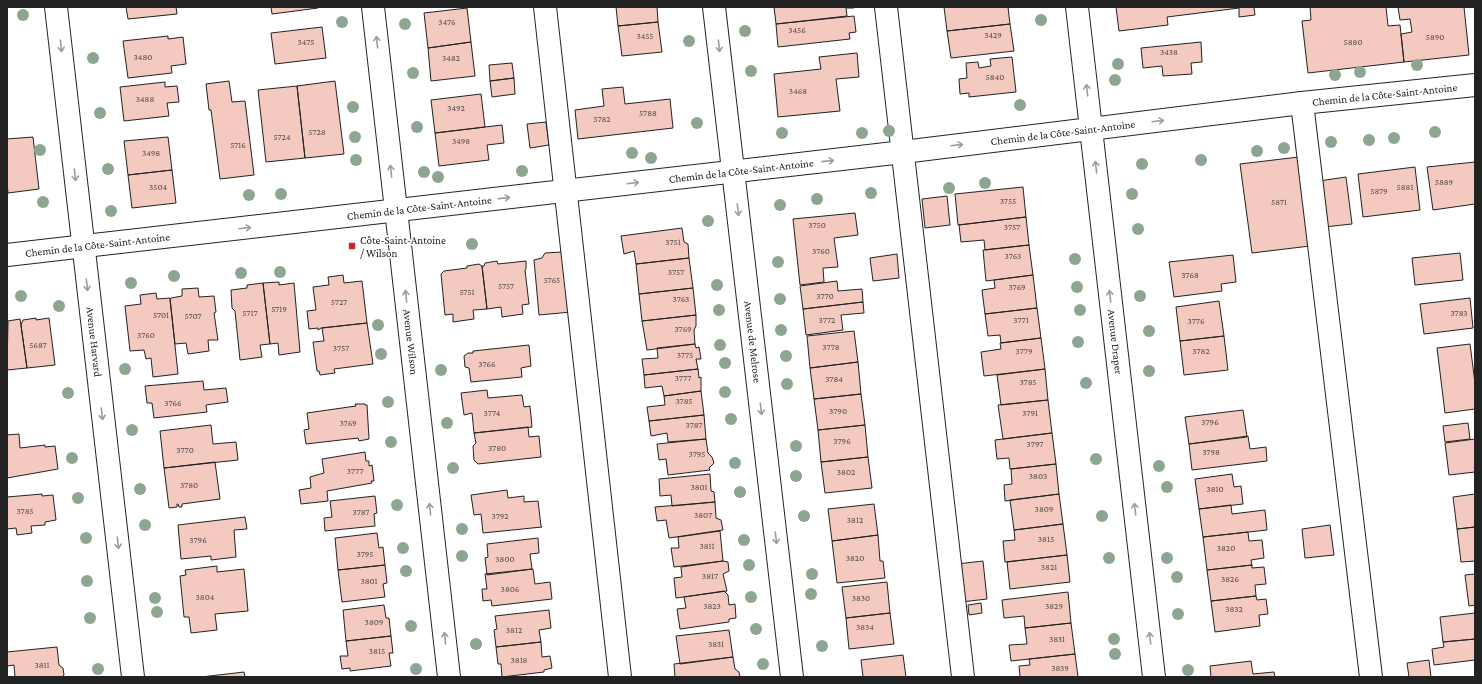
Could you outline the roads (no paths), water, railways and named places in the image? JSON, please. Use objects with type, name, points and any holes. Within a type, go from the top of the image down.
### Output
[{"type":"street","name":"Avenue Harvard","points":[[56,7],[133,677]]},
{"type":"street","name":"Avenue Wilson","points":[[373,7],[449,677]]},
{"type":"street","points":[[545,7],[620,677]]},
{"type":"street","name":"Avenue de Melrose","points":[[714,7],[792,677]]},
{"type":"street","points":[[886,7],[963,677]]},
{"type":"street","name":"Avenue Draper","points":[[1077,7],[1154,677]]},
{"type":"street","name":"Chemin de la Côte-Saint-Antoine","points":[[7,255],[903,152],[1302,103],[1475,85]]},
{"type":"street","points":[[1302,103],[1371,677]]},
{"type":"place","name":"Côte-Saint-Antoine / Wilson","points":[[352,246]]}]
